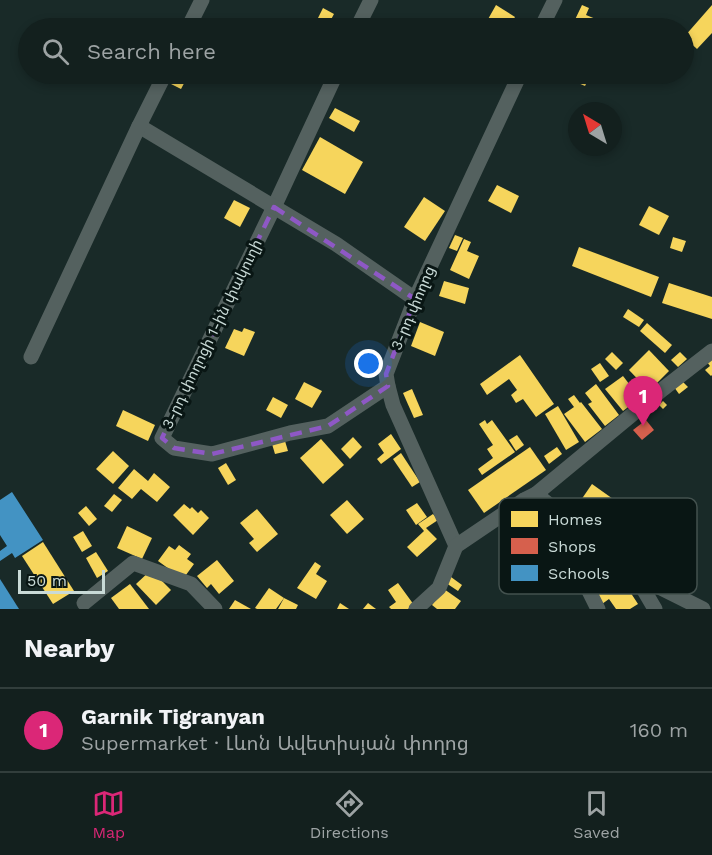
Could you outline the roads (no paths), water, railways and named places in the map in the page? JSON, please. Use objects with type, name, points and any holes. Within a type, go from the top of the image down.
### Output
[{"type":"street","points":[[193,18],[202,0]]},
{"type":"street","points":[[362,18],[371,0]]},
{"type":"street","points":[[546,18],[555,0]]},
{"type":"street","points":[[31,357],[160,84]]},
{"type":"street","name":"3-րդ փողոցի 1-ին փակուղի","points":[[331,84],[162,438],[174,448],[212,454],[290,433],[328,426],[388,386]]},
{"type":"street","name":"3-րդ փողոց","points":[[456,546],[393,405],[386,374],[415,299],[515,84]]},
{"type":"street","points":[[139,126],[336,244],[415,299]]},
{"type":"street","points":[[530,497],[712,351]]},
{"type":"street","points":[[416,609],[439,588],[456,546],[499,518]]},
{"type":"street","points":[[84,603],[133,563],[191,584],[215,609]]},
{"type":"street","points":[[590,594],[598,609]]},
{"type":"street","points":[[646,594],[655,609]]},
{"type":"street","points":[[673,594],[703,609]]},
{"type":"place","name":"Garnik Tigranyan","points":[[643,426]]}]
